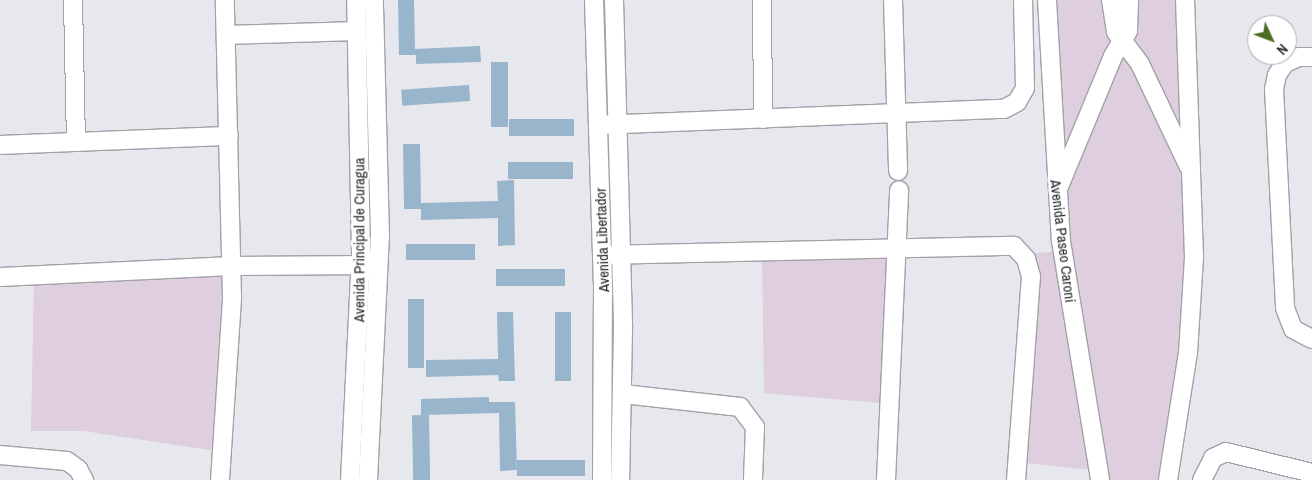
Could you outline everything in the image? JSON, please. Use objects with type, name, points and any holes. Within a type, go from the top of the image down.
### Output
[{"type":"street","points":[[73,0],[76,142]]},
{"type":"street","points":[[220,480],[231,338],[232,266],[225,0]]},
{"type":"street","name":"Avenida Principal de Curagua","points":[[350,480],[361,265],[356,0]]},
{"type":"street","name":"Avenida Principal de Curagua","points":[[368,480],[379,265],[374,0]]},
{"type":"street","name":"Avenida Libertador","points":[[594,0],[602,255],[602,480]]},
{"type":"street","name":"Avenida Libertador","points":[[614,0],[622,254],[623,394],[620,480]]},
{"type":"street","points":[[762,0],[763,118]]},
{"type":"street","points":[[894,0],[898,171]]},
{"type":"street","points":[[598,125],[1004,109],[1014,105],[1021,97],[1025,83],[1023,0]]},
{"type":"street","name":"Avenida Paseo Caroní","points":[[1047,0],[1056,193],[1100,480]]},
{"type":"street","points":[[1111,0],[1112,23],[1140,64],[1192,172]]},
{"type":"street","points":[[1056,193],[1113,56],[1123,40],[1130,20],[1129,0]]},
{"type":"street","points":[[1168,480],[1190,323],[1194,248],[1185,0]]},
{"type":"street","points":[[227,35],[357,31]]},
{"type":"street","points":[[1312,57],[1299,57],[1285,64],[1277,75],[1274,89],[1285,308],[1293,329],[1312,340]]},
{"type":"street","points":[[0,145],[229,136]]},
{"type":"street","points":[[886,480],[898,247],[899,190]]},
{"type":"street","points":[[602,255],[1009,245],[1019,250],[1029,264],[1031,288],[1016,480]]},
{"type":"street","points":[[0,277],[232,266],[379,265]]},
{"type":"street","points":[[623,394],[740,407],[755,427],[753,480]]},
{"type":"street","points":[[1202,480],[1213,458],[1226,452],[1312,473]]},
{"type":"street","points":[[0,455],[67,461],[78,469],[84,480]]},
{"type":"shaded area","points":[[1047,0],[1185,0],[1194,220],[1168,480],[1100,480],[1099,471],[1018,462],[1023,254],[1062,251]]},
{"type":"shaded area","points":[[898,247],[891,404],[764,393],[762,250]]},
{"type":"shaded area","points":[[232,266],[222,452],[84,431],[31,431],[34,276]]},
{"type":"building","points":[[398,0],[414,0],[415,49],[480,46],[481,62],[416,64],[416,55],[399,55]]},
{"type":"building","points":[[491,62],[508,62],[508,127],[491,127]]},
{"type":"building","points":[[469,85],[470,101],[402,106],[401,90]]},
{"type":"building","points":[[509,119],[574,119],[574,136],[509,136]]},
{"type":"building","points":[[403,144],[420,144],[421,203],[498,201],[497,181],[514,180],[515,245],[498,246],[498,218],[421,220],[421,209],[404,209]]},
{"type":"building","points":[[508,162],[573,162],[573,179],[508,179]]},
{"type":"building","points":[[406,244],[475,244],[475,260],[406,260]]},
{"type":"building","points":[[496,269],[565,269],[565,286],[496,286]]},
{"type":"building","points":[[408,299],[424,299],[424,368],[408,368]]},
{"type":"building","points":[[497,312],[513,312],[515,381],[499,381],[498,375],[426,377],[426,360],[498,359]]},
{"type":"building","points":[[555,312],[571,312],[571,381],[555,381]]},
{"type":"building","points":[[489,397],[489,402],[515,402],[517,470],[500,471],[499,413],[421,415],[421,399]]},
{"type":"building","points":[[412,415],[429,415],[430,480],[413,480]]},
{"type":"building","points":[[517,460],[585,460],[585,476],[517,476]]}]
